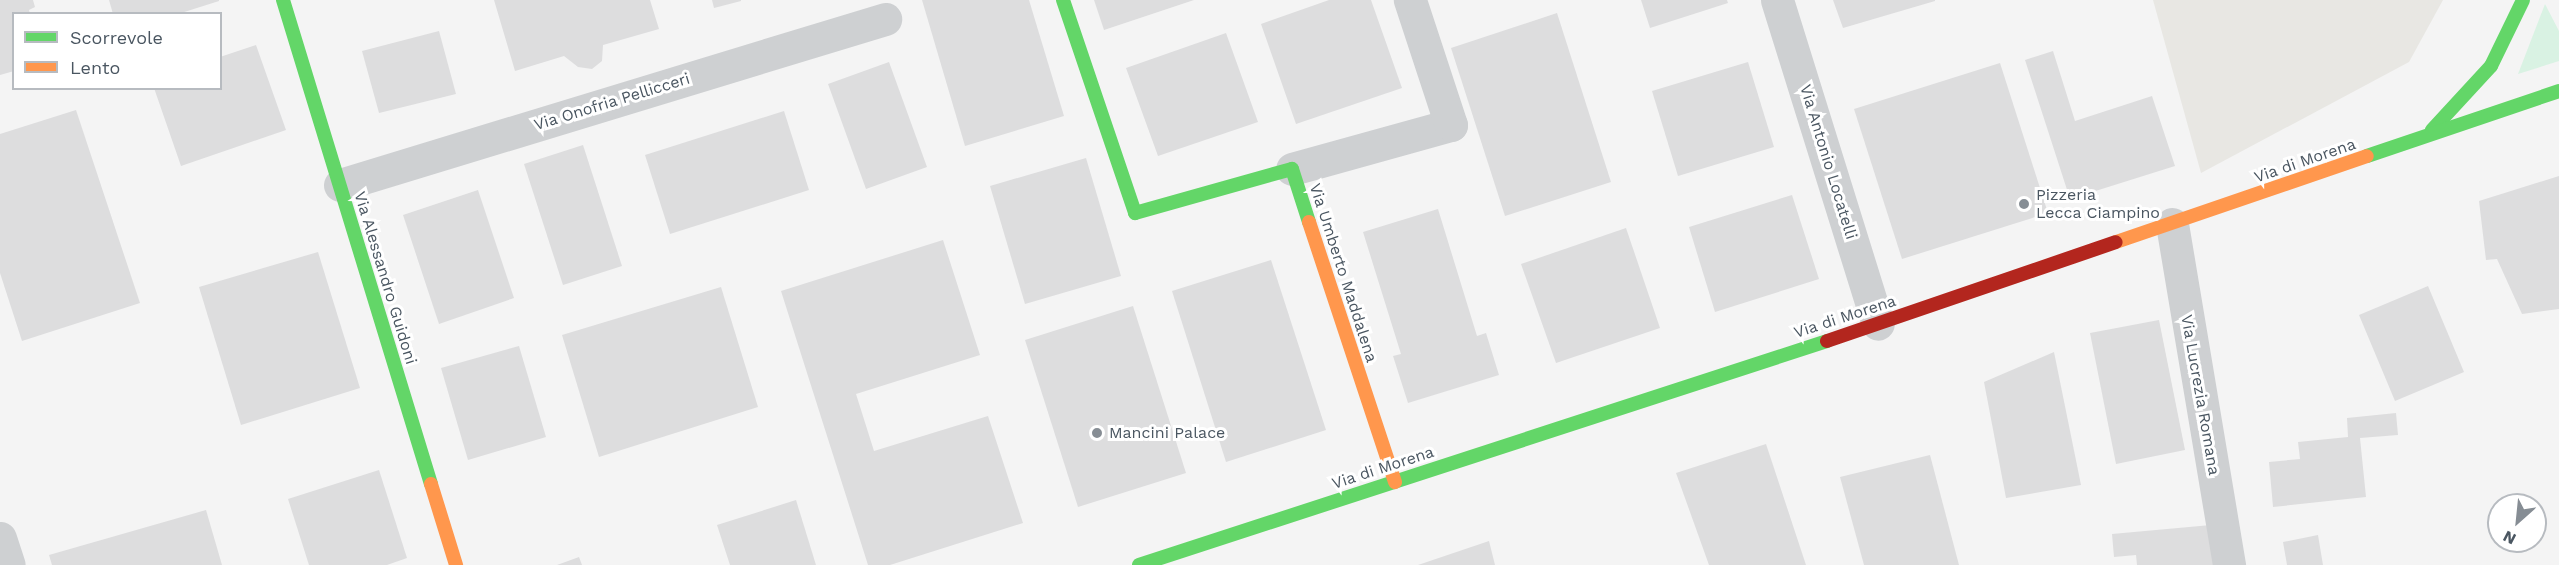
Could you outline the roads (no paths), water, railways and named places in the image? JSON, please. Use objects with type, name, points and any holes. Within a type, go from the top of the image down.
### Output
[{"type":"street","name":"Via Alessandro Guidoni","points":[[283,0],[456,565]]},
{"type":"street","name":"Via Umberto Maddalena","points":[[1064,0],[1135,213],[1292,169],[1395,482]]},
{"type":"street","points":[[1292,169],[1451,125],[1410,0]]},
{"type":"street","name":"Via Antonio Locatelli","points":[[1777,0],[1878,324]]},
{"type":"street","points":[[2424,137],[2459,104],[2491,66],[2523,0]]},
{"type":"street","name":"Via Onofria Pellicceri","points":[[340,185],[885,19]]},
{"type":"street","name":"Via di Morena","points":[[1139,565],[1878,324],[2559,91]]},
{"type":"street","name":"Via Lucrezia Romana","points":[[2172,224],[2229,565]]},
{"type":"street","points":[[0,538],[9,565]]},
{"type":"place","name":"Pizzeria Lecca Ciampino","points":[[2024,204]]},
{"type":"place","name":"Mancini Palace","points":[[1097,433]]}]
